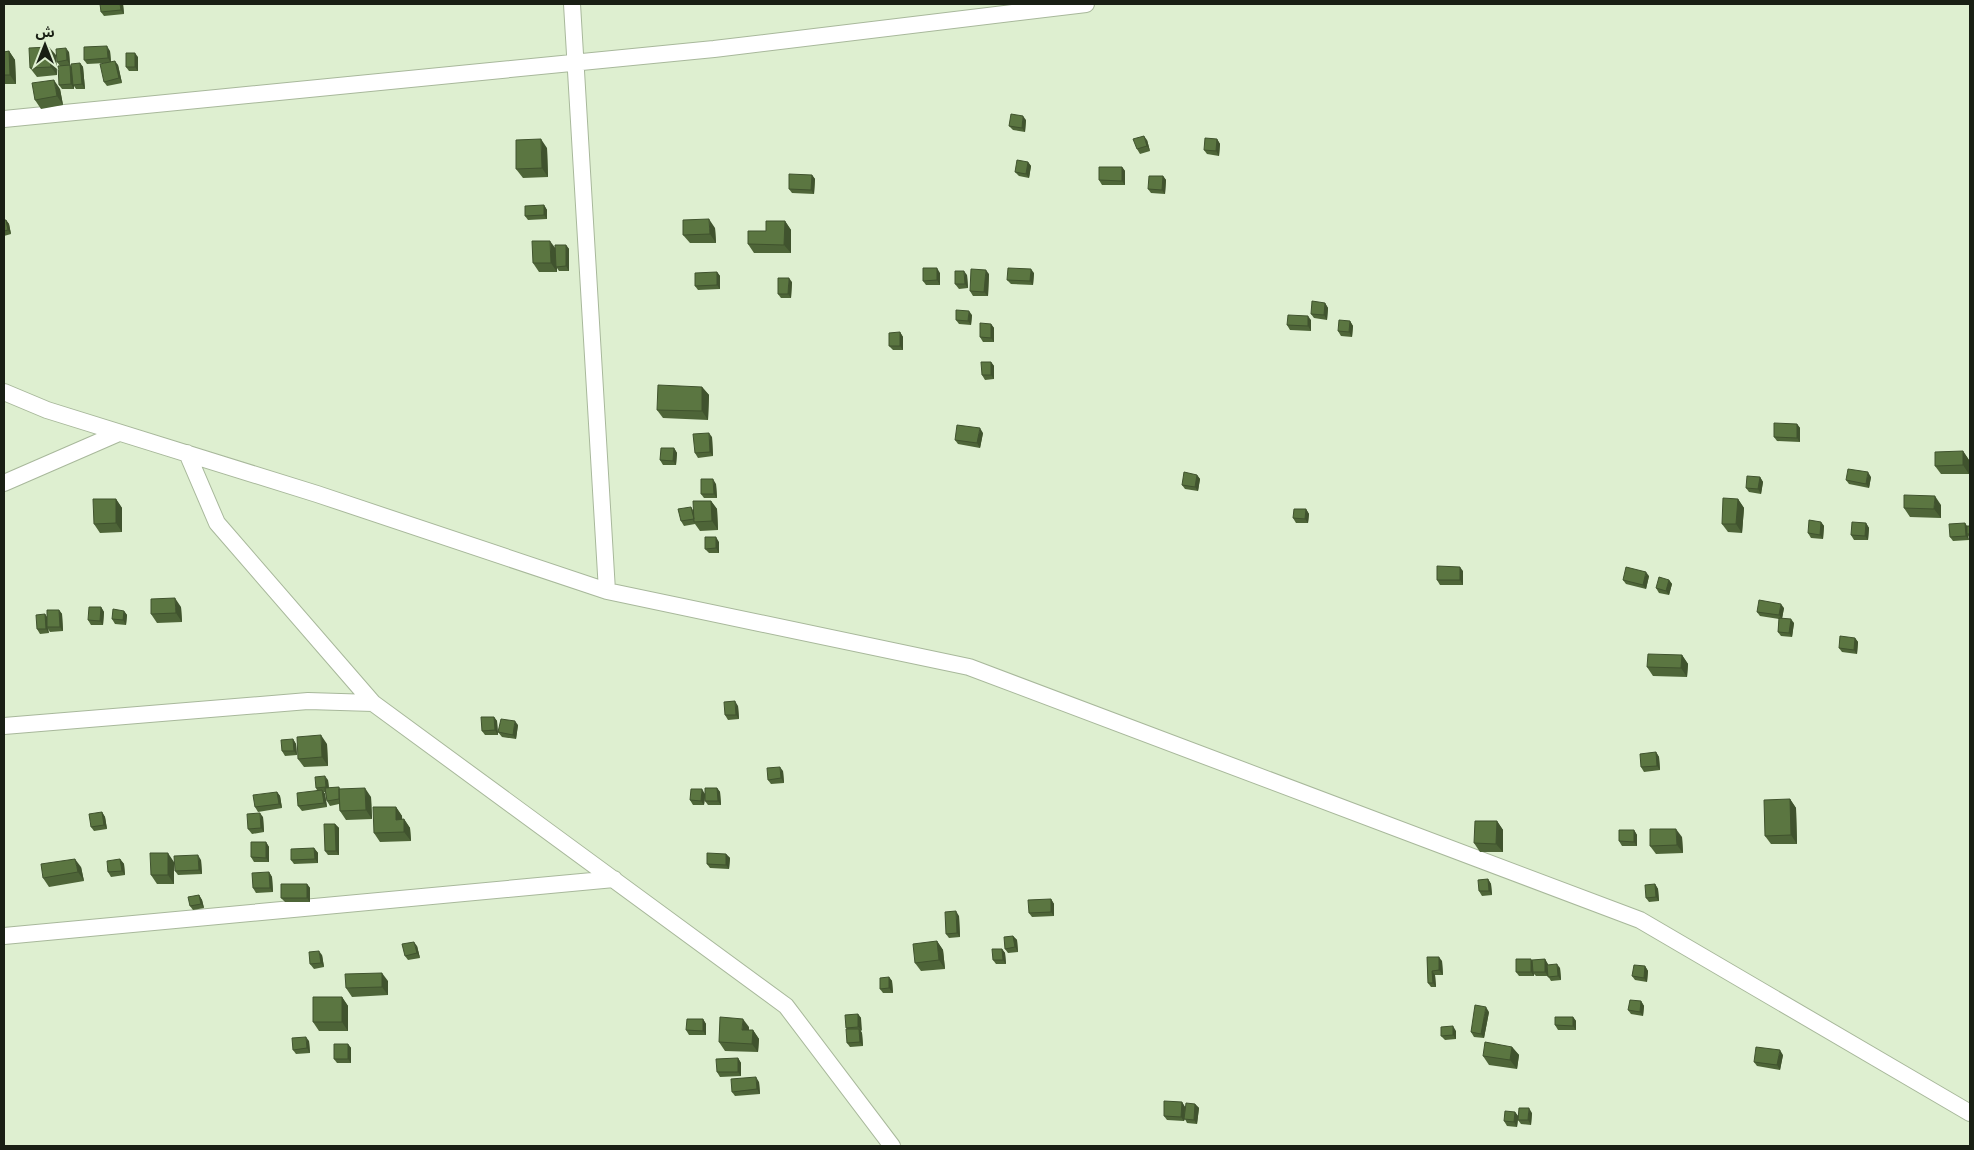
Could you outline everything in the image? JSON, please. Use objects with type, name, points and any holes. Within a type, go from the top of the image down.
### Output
[{"type":"street","points":[[572,4],[607,591]]},
{"type":"street","points":[[4,119],[724,48],[1086,4]]},
{"type":"street","points":[[4,392],[47,410],[317,494],[607,591],[969,667],[1640,920],[1970,1114]]},
{"type":"street","points":[[4,483],[119,433]]},
{"type":"street","points":[[187,453],[217,522],[373,703],[786,1006],[892,1146]]},
{"type":"street","points":[[4,726],[308,702],[373,703]]},
{"type":"street","points":[[4,931],[614,879]]},
{"type":"building","points":[[100,4],[120,4],[121,10],[101,12]]},
{"type":"building","points":[[107,46],[108,58],[84,60],[84,47]]},
{"type":"building","points":[[49,47],[51,67],[30,68],[29,48]]},
{"type":"building","points":[[66,48],[67,60],[57,62],[56,49]]},
{"type":"building","points":[[9,51],[10,75],[4,75],[4,52]]},
{"type":"building","points":[[126,53],[135,53],[135,67],[126,67]]},
{"type":"building","points":[[115,61],[119,78],[104,82],[100,64]]},
{"type":"building","points":[[80,63],[82,84],[73,85],[71,64]]},
{"type":"building","points":[[70,65],[71,84],[59,85],[58,66]]},
{"type":"building","points":[[54,80],[57,96],[35,100],[32,83]]},
{"type":"building","points":[[1011,114],[1023,116],[1022,128],[1009,126]]},
{"type":"building","points":[[1144,136],[1147,146],[1137,149],[1133,139]]},
{"type":"building","points":[[1205,138],[1217,139],[1216,151],[1204,150]]},
{"type":"building","points":[[541,139],[542,168],[516,169],[516,140]]},
{"type":"building","points":[[1017,160],[1028,162],[1026,174],[1015,172]]},
{"type":"building","points":[[1099,167],[1122,167],[1122,181],[1099,180]]},
{"type":"building","points":[[789,174],[812,175],[811,190],[789,189]]},
{"type":"building","points":[[1149,176],[1163,176],[1162,190],[1148,189]]},
{"type":"building","points":[[544,205],[544,215],[525,216],[525,206]]},
{"type":"building","points":[[709,219],[710,234],[683,235],[683,220]]},
{"type":"building","points":[[4,220],[6,220],[8,230],[4,231]]},
{"type":"building","points":[[766,221],[785,221],[784,245],[748,244],[748,231],[766,231]]},
{"type":"building","points":[[532,241],[550,241],[551,263],[533,263]]},
{"type":"building","points":[[555,245],[566,245],[566,266],[556,267]]},
{"type":"building","points":[[923,268],[937,268],[937,280],[923,281]]},
{"type":"building","points":[[1008,268],[1031,269],[1030,281],[1007,280]]},
{"type":"building","points":[[971,269],[986,270],[984,292],[970,291]]},
{"type":"building","points":[[955,271],[964,271],[965,284],[955,284]]},
{"type":"building","points":[[717,272],[717,285],[695,286],[695,273]]},
{"type":"building","points":[[778,278],[789,278],[788,294],[778,294]]},
{"type":"building","points":[[1312,301],[1325,303],[1324,315],[1311,314]]},
{"type":"building","points":[[956,310],[969,311],[968,321],[956,320]]},
{"type":"building","points":[[1288,315],[1308,316],[1308,326],[1287,325]]},
{"type":"building","points":[[1339,320],[1350,321],[1349,332],[1338,331]]},
{"type":"building","points":[[980,323],[991,324],[991,338],[980,337]]},
{"type":"building","points":[[900,332],[900,346],[889,346],[889,333]]},
{"type":"building","points":[[981,362],[991,362],[991,375],[982,375]]},
{"type":"building","points":[[658,385],[702,387],[702,411],[657,410]]},
{"type":"building","points":[[1774,423],[1797,424],[1797,438],[1774,437]]},
{"type":"building","points":[[957,425],[980,428],[977,443],[955,440]]},
{"type":"building","points":[[709,433],[710,452],[695,453],[693,434]]},
{"type":"building","points":[[661,448],[674,448],[673,461],[660,460]]},
{"type":"building","points":[[1963,451],[1963,465],[1935,466],[1935,452]]},
{"type":"building","points":[[1848,469],[1868,472],[1866,484],[1846,480]]},
{"type":"building","points":[[1184,472],[1197,475],[1195,487],[1182,485]]},
{"type":"building","points":[[1747,476],[1760,477],[1758,489],[1746,488]]},
{"type":"building","points":[[701,479],[713,479],[714,494],[701,494]]},
{"type":"building","points":[[1904,495],[1935,496],[1934,509],[1904,508]]},
{"type":"building","points":[[1723,498],[1738,499],[1736,524],[1722,524]]},
{"type":"building","points":[[93,499],[116,499],[116,523],[94,524]]},
{"type":"building","points":[[693,501],[711,501],[712,521],[694,522]]},
{"type":"building","points":[[691,507],[694,519],[681,521],[678,509]]},
{"type":"building","points":[[1294,509],[1306,509],[1305,519],[1293,518]]},
{"type":"building","points":[[1809,520],[1821,522],[1820,535],[1808,533]]},
{"type":"building","points":[[1852,522],[1866,523],[1865,536],[1851,535]]},
{"type":"building","points":[[1965,523],[1966,536],[1950,537],[1949,524]]},
{"type":"building","points":[[1967,526],[1970,526],[1970,534],[1967,534]]},
{"type":"building","points":[[705,537],[716,537],[716,548],[705,549]]},
{"type":"building","points":[[1437,566],[1460,567],[1460,580],[1437,580]]},
{"type":"building","points":[[1626,567],[1646,572],[1643,585],[1623,580]]},
{"type":"building","points":[[1659,577],[1669,580],[1666,591],[1656,588]]},
{"type":"building","points":[[175,598],[176,613],[151,614],[151,599]]},
{"type":"building","points":[[1759,600],[1781,604],[1779,615],[1757,612]]},
{"type":"building","points":[[89,607],[101,607],[100,621],[88,620]]},
{"type":"building","points":[[113,609],[124,611],[123,620],[112,619]]},
{"type":"building","points":[[47,610],[59,610],[60,627],[47,627]]},
{"type":"building","points":[[45,614],[46,629],[37,629],[36,615]]},
{"type":"building","points":[[1779,618],[1791,619],[1789,633],[1778,632]]},
{"type":"building","points":[[1840,636],[1855,638],[1854,650],[1839,648]]},
{"type":"building","points":[[1648,654],[1682,655],[1681,668],[1647,667]]},
{"type":"building","points":[[735,701],[736,715],[725,715],[724,702]]},
{"type":"building","points":[[481,717],[494,717],[495,730],[482,731]]},
{"type":"building","points":[[501,719],[515,721],[513,735],[498,732]]},
{"type":"building","points":[[321,735],[322,757],[298,759],[297,737]]},
{"type":"building","points":[[293,739],[294,751],[282,751],[281,740]]},
{"type":"building","points":[[1656,752],[1657,766],[1641,767],[1640,754]]},
{"type":"building","points":[[780,767],[781,778],[768,780],[767,768]]},
{"type":"building","points":[[325,776],[326,787],[316,788],[315,777]]},
{"type":"building","points":[[339,787],[339,799],[327,801],[325,788]]},
{"type":"building","points":[[365,788],[366,810],[340,811],[339,789]]},
{"type":"building","points":[[705,788],[717,788],[718,801],[705,801]]},
{"type":"building","points":[[691,789],[702,789],[701,801],[690,800]]},
{"type":"building","points":[[322,790],[324,803],[298,806],[297,793]]},
{"type":"building","points":[[277,792],[279,804],[255,807],[253,795]]},
{"type":"building","points":[[1790,799],[1791,835],[1765,836],[1764,800]]},
{"type":"building","points":[[373,807],[396,807],[396,820],[404,819],[404,832],[374,833]]},
{"type":"building","points":[[102,812],[104,825],[91,827],[89,814]]},
{"type":"building","points":[[260,813],[261,828],[248,829],[247,814]]},
{"type":"building","points":[[1475,821],[1497,821],[1496,844],[1474,843]]},
{"type":"building","points":[[324,824],[335,824],[336,851],[325,851]]},
{"type":"building","points":[[1650,829],[1676,829],[1677,845],[1650,846]]},
{"type":"building","points":[[1619,830],[1634,830],[1634,842],[1619,841]]},
{"type":"building","points":[[251,842],[266,842],[266,858],[251,857]]},
{"type":"building","points":[[314,848],[315,859],[291,860],[291,849]]},
{"type":"building","points":[[150,853],[168,853],[168,875],[151,875]]},
{"type":"building","points":[[707,853],[726,854],[726,865],[707,864]]},
{"type":"building","points":[[198,855],[199,870],[175,871],[174,856]]},
{"type":"building","points":[[75,859],[78,872],[43,878],[41,864]]},
{"type":"building","points":[[120,859],[122,871],[108,872],[107,861]]},
{"type":"building","points":[[269,872],[270,888],[253,888],[252,873]]},
{"type":"building","points":[[1488,879],[1489,891],[1479,891],[1478,880]]},
{"type":"building","points":[[281,884],[307,884],[307,898],[281,898]]},
{"type":"building","points":[[1655,884],[1656,897],[1646,898],[1645,885]]},
{"type":"building","points":[[199,895],[201,904],[190,906],[188,897]]},
{"type":"building","points":[[1051,899],[1051,912],[1029,913],[1028,900]]},
{"type":"building","points":[[956,911],[957,933],[946,934],[945,912]]},
{"type":"building","points":[[1013,936],[1015,947],[1005,949],[1004,937]]},
{"type":"building","points":[[937,941],[939,960],[915,963],[913,944]]},
{"type":"building","points":[[414,942],[417,953],[405,956],[402,944]]},
{"type":"building","points":[[992,949],[1002,949],[1003,960],[993,960]]},
{"type":"building","points":[[319,951],[321,963],[310,964],[309,952]]},
{"type":"building","points":[[1427,957],[1439,957],[1439,970],[1432,971],[1433,983],[1428,983]]},
{"type":"building","points":[[1516,959],[1531,959],[1531,972],[1516,972]]},
{"type":"building","points":[[1545,959],[1545,972],[1533,972],[1532,960]]},
{"type":"building","points":[[1557,964],[1558,976],[1548,977],[1547,965]]},
{"type":"building","points":[[1634,965],[1645,966],[1644,978],[1632,976]]},
{"type":"building","points":[[382,973],[382,987],[346,988],[345,974]]},
{"type":"building","points":[[889,977],[889,988],[880,989],[880,978]]},
{"type":"building","points":[[313,997],[342,997],[342,1022],[313,1022]]},
{"type":"building","points":[[1630,1000],[1641,1001],[1640,1012],[1628,1010]]},
{"type":"building","points":[[1475,1005],[1486,1007],[1481,1034],[1471,1032]]},
{"type":"building","points":[[858,1014],[858,1027],[846,1028],[845,1015]]},
{"type":"building","points":[[720,1017],[743,1019],[742,1030],[753,1030],[752,1044],[719,1042]]},
{"type":"building","points":[[1555,1017],[1573,1017],[1573,1026],[1555,1025]]},
{"type":"building","points":[[687,1019],[703,1019],[703,1031],[686,1030]]},
{"type":"building","points":[[1453,1026],[1453,1035],[1441,1036],[1441,1027]]},
{"type":"building","points":[[846,1029],[859,1029],[860,1042],[847,1043]]},
{"type":"building","points":[[306,1037],[307,1048],[293,1050],[292,1038]]},
{"type":"building","points":[[1485,1042],[1512,1047],[1510,1060],[1483,1056]]},
{"type":"building","points":[[334,1044],[348,1044],[348,1059],[334,1059]]},
{"type":"building","points":[[1756,1047],[1780,1050],[1777,1065],[1754,1062]]},
{"type":"building","points":[[738,1058],[738,1072],[717,1072],[716,1059]]},
{"type":"building","points":[[756,1077],[757,1089],[732,1092],[731,1079]]},
{"type":"building","points":[[1164,1101],[1182,1102],[1181,1117],[1164,1116]]},
{"type":"building","points":[[1186,1103],[1195,1104],[1194,1120],[1184,1119]]},
{"type":"building","points":[[1519,1108],[1529,1108],[1528,1120],[1518,1120]]},
{"type":"building","points":[[1505,1111],[1515,1112],[1514,1122],[1504,1121]]}]
